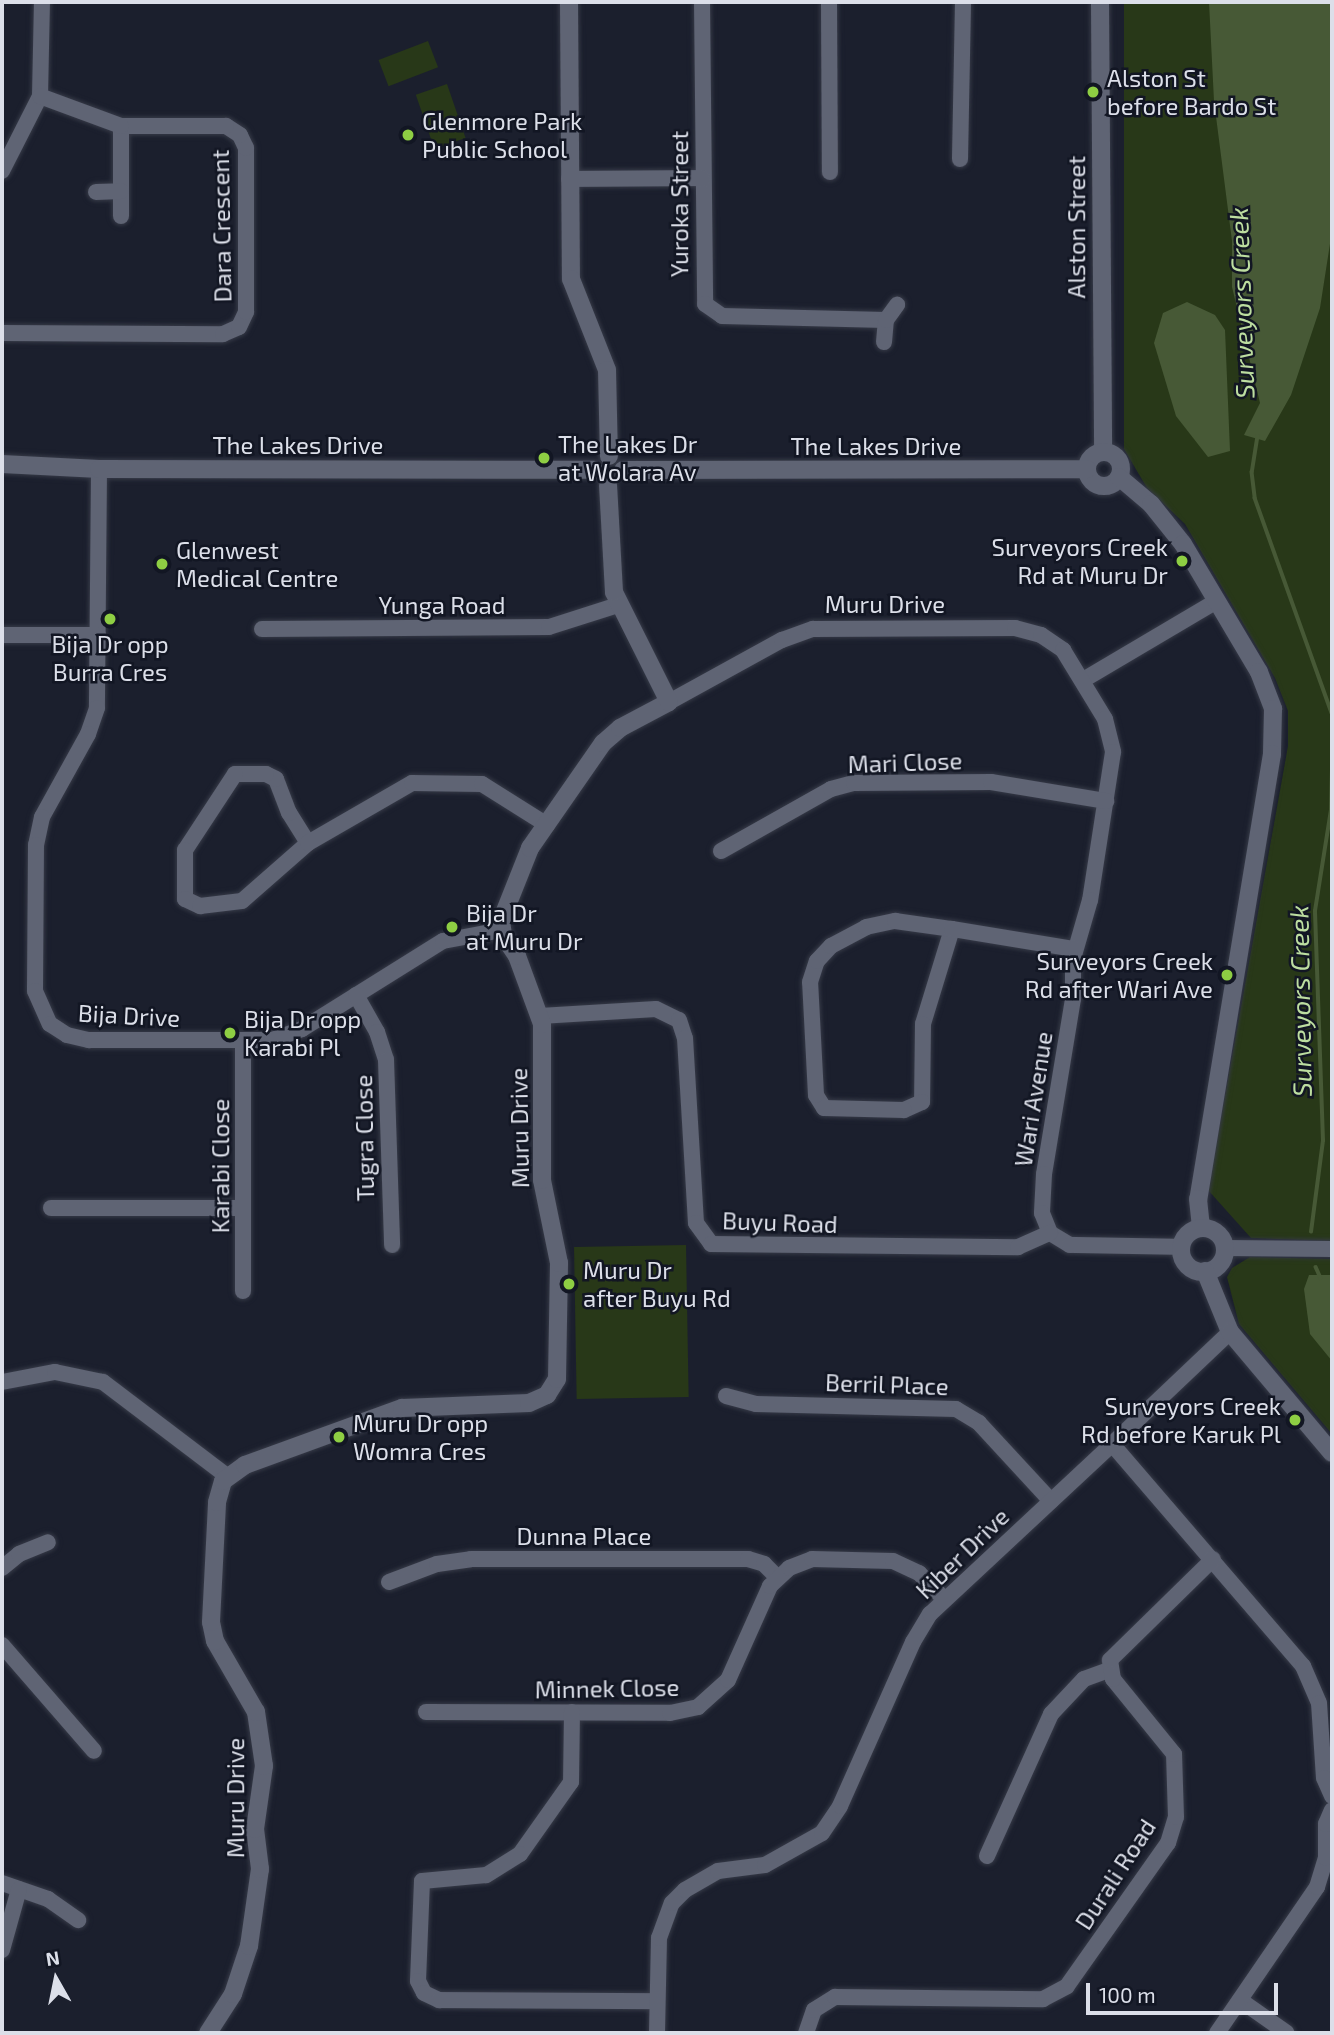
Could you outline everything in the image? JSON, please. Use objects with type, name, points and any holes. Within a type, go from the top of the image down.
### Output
[{"type":"street","points":[[2,171],[5,154],[40,96],[42,2]]},
{"type":"street","points":[[569,2],[571,279],[607,370],[609,456]]},
{"type":"street","name":"Yuroka Street","points":[[702,2],[702,294],[711,311],[722,316],[886,320]]},
{"type":"street","points":[[829,2],[830,172]]},
{"type":"street","points":[[960,159],[963,2]]},
{"type":"street","name":"Alston Street","points":[[1100,2],[1103,452]]},
{"type":"street","name":"Dara Crescent","points":[[2,333],[223,334],[242,323],[246,148],[240,135],[226,126],[121,126],[40,96]]},
{"type":"street","points":[[121,126],[121,216]]},
{"type":"street","points":[[569,179],[702,178]]},
{"type":"street","points":[[96,192],[121,191]]},
{"type":"street","points":[[884,342],[886,320],[897,305]]},
{"type":"street","points":[[1119,477],[1100,485],[1091,479],[1087,469],[1090,459],[1103,452],[1117,458],[1119,477],[1152,504],[1183,544],[1263,681],[1275,728],[1198,1199],[1201,1228]]},
{"type":"street","points":[[609,456],[620,462],[623,470],[617,482],[608,485],[600,482],[594,470],[600,458],[609,456]]},
{"type":"street","points":[[2,457],[2,465]]},
{"type":"street","name":"The Lakes Drive","points":[[2,465],[99,470],[594,470]]},
{"type":"street","name":"The Lakes Drive","points":[[623,470],[1087,469]]},
{"type":"street","name":"Bija Drive","points":[[99,470],[98,635],[94,721],[39,826],[38,1002],[50,1024],[80,1040],[243,1041],[287,1036],[450,938],[501,930]]},
{"type":"street","points":[[608,485],[609,563],[618,605],[669,702]]},
{"type":"street","points":[[1083,680],[1215,601]]},
{"type":"street","name":"Yunga Road","points":[[262,629],[549,627],[618,605]]},
{"type":"street","name":"Muru Drive","points":[[208,2033],[233,1994],[249,1946],[260,1869],[255,1829],[264,1766],[256,1712],[215,1641],[211,1622],[217,1502],[227,1476],[402,1408],[529,1403],[554,1385],[559,1365],[559,1271],[542,1187],[540,1016],[517,956],[501,930],[520,867],[547,825],[609,737],[782,640],[821,628],[1024,629],[1058,645],[1083,680]]},
{"type":"street","points":[[2,635],[98,635]]},
{"type":"street","name":"Wari Avenue","points":[[1050,1233],[1042,1213],[1042,1190],[1073,999],[1074,949],[1090,900],[1107,801],[1113,741],[1083,680]]},
{"type":"street","points":[[308,843],[289,813],[276,779],[265,774],[235,774],[184,854],[186,899],[200,905],[242,901],[308,843],[396,788],[418,782],[482,784],[547,825]]},
{"type":"street","name":"Mari Close","points":[[721,851],[831,789],[854,783],[991,782],[1107,801]]},
{"type":"street","points":[[952,929],[925,1015],[922,1102],[904,1110],[824,1108],[816,1095],[810,982],[820,955],[879,923],[904,922],[952,929],[1074,949]]},
{"type":"street","name":"Tugra Close","points":[[356,995],[377,1032],[386,1060],[392,1245]]},
{"type":"street","name":"Buyu Road","points":[[540,1016],[656,1009],[679,1020],[685,1038],[696,1223],[701,1235],[711,1244],[1018,1247],[1050,1233]]},
{"type":"street","name":"Karabi Close","points":[[243,1041],[243,1291]]},
{"type":"street","points":[[51,1208],[242,1208]]},
{"type":"street","points":[[1201,1228],[1215,1231],[1225,1248],[1218,1266],[1205,1271],[1187,1265],[1181,1247],[1188,1234],[1201,1228]]},
{"type":"street","points":[[1050,1233],[1077,1247],[1181,1247]]},
{"type":"street","points":[[1225,1248],[1332,1249]]},
{"type":"street","points":[[1205,1271],[1230,1332],[1332,1452]]},
{"type":"street","name":"Kiber Drive","points":[[657,2033],[659,1938],[669,1907],[685,1890],[718,1871],[765,1865],[822,1833],[840,1806],[913,1642],[944,1599],[1230,1332]]},
{"type":"street","points":[[2,1382],[55,1371],[103,1382],[227,1476]]},
{"type":"street","name":"Berril Place","points":[[726,1396],[756,1404],[956,1409],[979,1423],[1051,1501]]},
{"type":"street","points":[[1112,1444],[1295,1654],[1311,1679],[1321,1714],[1324,1778],[1332,1796]]},
{"type":"street","points":[[2,1568],[19,1554],[48,1542]]},
{"type":"street","name":"Dunna Place","points":[[388,1582],[437,1564],[485,1559],[748,1559],[759,1561],[777,1577]]},
{"type":"street","points":[[777,1577],[812,1559],[886,1559],[914,1569],[944,1599]]},
{"type":"street","points":[[987,1856],[1051,1714],[1084,1679],[1110,1670],[1114,1652],[1213,1559]]},
{"type":"street","name":"Minnek Close","points":[[426,1712],[680,1712],[706,1703],[728,1679],[777,1577]]},
{"type":"street","points":[[2,1645],[94,1751]]},
{"type":"street","name":"Durali Road","points":[[806,2033],[814,2010],[835,1997],[1044,1999],[1067,1986],[1168,1843],[1176,1817],[1174,1754],[1110,1670]]},
{"type":"street","points":[[572,1712],[570,1783],[520,1854],[486,1875],[422,1881],[416,1992],[439,2000],[657,2001]]},
{"type":"street","points":[[1217,2033],[1320,1882],[1326,1858],[1326,1824],[1332,1810]]},
{"type":"street","points":[[2,1883],[60,1905],[78,1920]]},
{"type":"street","points":[[2,1950],[19,1889]]},
{"type":"street","points":[[1240,2000],[1287,2033]]},
{"type":"shaded area","points":[[1124,2],[1332,2],[1332,1241],[1251,1238],[1208,1190],[1288,746],[1288,711],[1275,678],[1185,524],[1147,488],[1124,449]]},
{"type":"shaded area","points":[[428,41],[438,67],[389,86],[379,60]]},
{"type":"shaded area","points":[[447,84],[466,138],[434,149],[416,95]]},
{"type":"shaded area","points":[[686,1245],[689,1397],[577,1399],[574,1247]]},
{"type":"shaded area","points":[[1250,1257],[1332,1259],[1332,1434],[1239,1324],[1227,1277],[1232,1268]]},
{"type":"water","points":[[1209,2],[1332,2],[1332,231],[1320,308],[1291,395],[1265,441],[1244,435],[1260,403],[1232,287],[1232,241],[1214,101]]},
{"type":"water","points":[[1187,302],[1215,315],[1225,330],[1230,451],[1208,457],[1176,416],[1154,343],[1163,313]]},
{"type":"water","points":[[1309,1275],[1332,1275],[1332,1361],[1310,1334],[1304,1289]]},
{"type":"waterway","name":"Surveyors Creek","points":[[1258,436],[1252,472],[1255,498],[1332,713]]},
{"type":"waterway","name":"Surveyors Creek","points":[[1311,1232],[1323,1141],[1315,911],[1331,810],[1332,770]]},
{"type":"waterway","name":"Surveyors Creek","points":[[1316,1267],[1321,1278]]},
{"type":"place","name":"Alston St before Bardo St","points":[[1093,92]]},
{"type":"place","name":"Glenmore Park Public School","points":[[408,135]]},
{"type":"place","name":"The Lakes Dr at Wolara Av","points":[[544,458]]},
{"type":"place","name":"Surveyors Creek Rd at Muru Dr","points":[[1182,561]]},
{"type":"place","name":"Glenwest Medical Centre","points":[[162,564]]},
{"type":"place","name":"Bija Dr opp Burra Cres","points":[[110,619]]},
{"type":"place","name":"Bija Dr at Muru Dr","points":[[452,927]]},
{"type":"place","name":"Surveyors Creek Rd after Wari Ave","points":[[1227,975]]},
{"type":"place","name":"Bija Dr opp Karabi Pl","points":[[230,1033]]},
{"type":"place","name":"Muru Dr after Buyu Rd","points":[[569,1284]]},
{"type":"place","name":"Surveyors Creek Rd before Karuk Pl","points":[[1295,1420]]},
{"type":"place","name":"Muru Dr opp Womra Cres","points":[[339,1437]]}]
